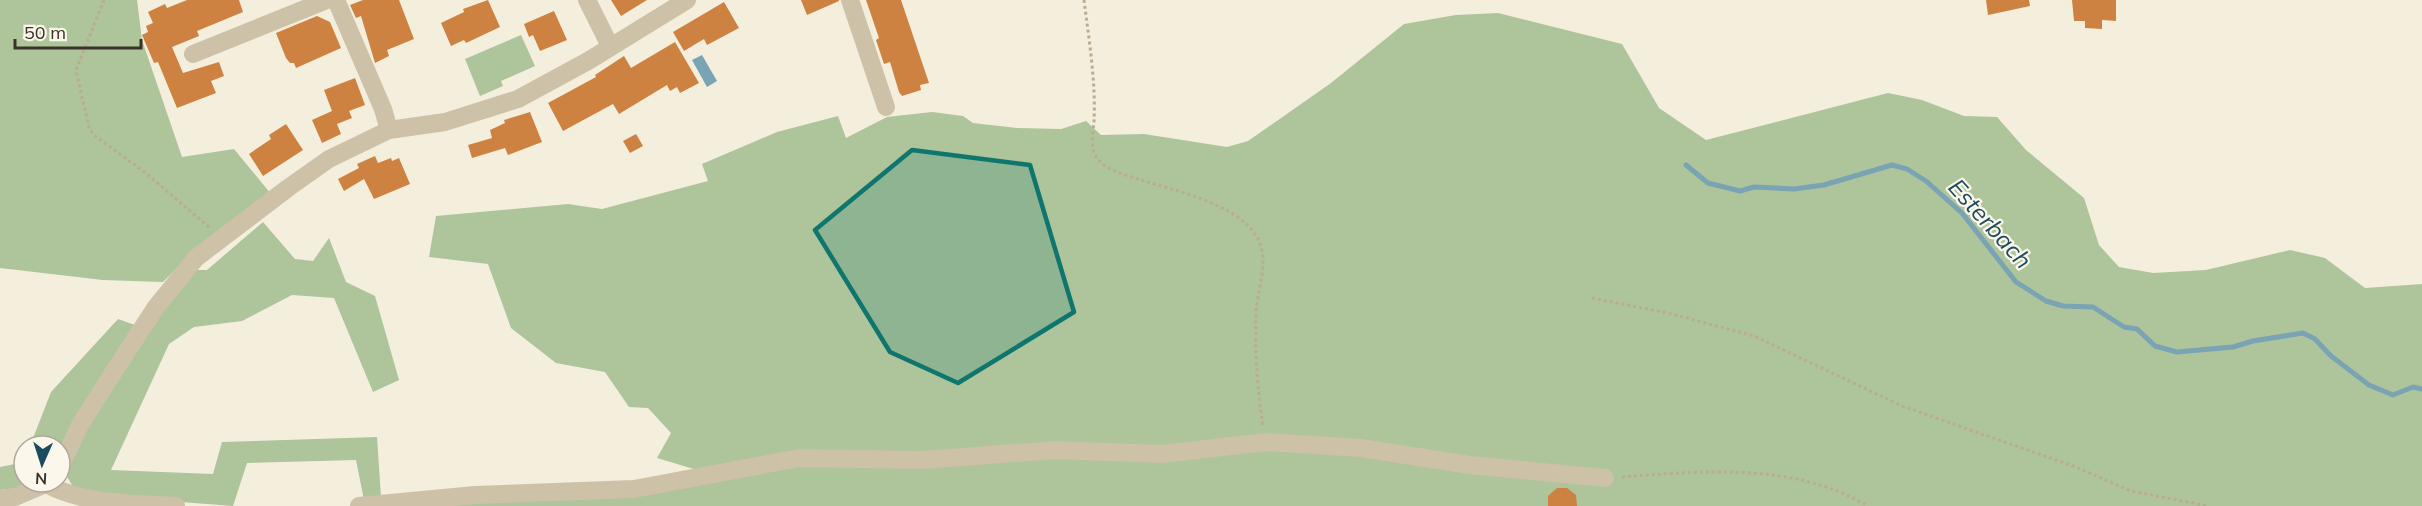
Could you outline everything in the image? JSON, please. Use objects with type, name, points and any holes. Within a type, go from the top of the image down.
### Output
[{"type":"street","points":[[193,54],[327,0]]},
{"type":"street","points":[[336,0],[383,109],[389,130]]},
{"type":"street","points":[[587,0],[609,46]]},
{"type":"street","points":[[72,441],[80,425],[156,308],[196,258],[329,159],[389,130],[445,122],[518,99],[687,0]]},
{"type":"street","points":[[850,0],[885,107]]},
{"type":"street","points":[[359,506],[475,495],[634,489],[800,458],[922,460],[1055,450],[1162,454],[1266,442],[1361,448],[1479,466],[1605,478]]},
{"type":"street","points":[[0,499],[22,494]]},
{"type":"street","points":[[65,494],[93,500],[176,506]]},
{"type":"path","points":[[104,0],[76,70],[89,128],[94,135],[147,174],[222,239]]},
{"type":"path","points":[[1084,0],[1094,103],[1093,147],[1097,157],[1120,173],[1207,201],[1236,216],[1253,229],[1260,243],[1263,260],[1256,309],[1256,353],[1266,442]]},
{"type":"path","points":[[1592,298],[1668,313],[1754,336],[1902,406],[2076,466],[2131,491],[2208,506]]},
{"type":"path","points":[[1605,478],[1718,472],[1759,473],[1841,490],[1868,506]]},
{"type":"highlighted area","points":[[912,150],[1030,165],[1074,312],[958,383],[890,352],[815,230]]},
{"type":"green space","points":[[0,0],[137,0],[142,40],[182,157],[234,149],[271,194],[190,255],[163,282],[103,280],[0,268]]},
{"type":"green space","points":[[1498,13],[1622,44],[1659,108],[1706,140],[1888,93],[1922,100],[1964,116],[1997,117],[2026,150],[2084,198],[2099,245],[2119,267],[2153,273],[2206,270],[2290,250],[2325,258],[2365,288],[2422,284],[2422,506],[366,506],[619,490],[697,470],[657,458],[671,433],[648,408],[629,407],[605,372],[556,363],[511,328],[488,264],[429,257],[436,216],[568,204],[602,209],[708,181],[702,164],[777,132],[838,116],[846,138],[887,117],[932,112],[963,116],[973,123],[1017,128],[1061,129],[1086,121],[1101,135],[1144,134],[1227,147],[1248,141],[1331,83],[1404,24],[1456,15]]},
{"type":"green space","points":[[521,35],[535,66],[501,81],[503,86],[480,96],[465,59]]},
{"type":"green space","points":[[263,222],[295,259],[313,261],[329,238],[346,282],[375,296],[399,380],[373,392],[334,298],[292,295],[242,321],[194,327],[169,344],[111,470],[213,474],[222,442],[377,437],[381,497],[364,500],[356,460],[247,463],[233,506],[77,494],[72,485],[72,434],[35,434],[51,392],[118,319],[149,330],[194,270],[207,270]]},
{"type":"green space","points":[[12,465],[12,489],[0,490],[0,467]]},
{"type":"water","points":[[702,55],[717,81],[707,87],[692,60]]},
{"type":"building","points":[[187,0],[239,0],[243,12],[197,31],[199,36],[172,47],[183,73],[219,62],[224,76],[211,81],[216,93],[177,108],[158,62],[154,63],[142,35],[148,32],[146,26],[153,23],[148,12],[165,4],[167,8]]},
{"type":"building","points":[[363,0],[399,0],[414,39],[387,50],[389,56],[375,63],[361,16],[356,18],[350,5]]},
{"type":"building","points":[[488,0],[500,27],[466,43],[464,40],[451,46],[441,23],[464,12],[463,9]]},
{"type":"building","points":[[611,0],[647,0],[621,16]]},
{"type":"building","points":[[801,0],[839,0],[839,1],[807,15]]},
{"type":"building","points":[[866,0],[901,0],[929,83],[920,85],[921,90],[902,96],[899,92],[890,62],[884,64],[876,40],[879,38]]},
{"type":"building","points":[[1986,0],[2029,0],[2030,6],[1988,15]]},
{"type":"building","points":[[2072,0],[2116,0],[2116,21],[2102,20],[2102,29],[2085,28],[2085,21],[2074,21]]},
{"type":"building","points":[[724,2],[739,28],[707,45],[704,39],[684,51],[673,32]]},
{"type":"building","points":[[554,11],[567,40],[540,51],[533,35],[529,37],[524,24]]},
{"type":"building","points":[[317,16],[330,22],[341,48],[296,68],[294,63],[290,63],[286,58],[276,33]]},
{"type":"building","points":[[675,42],[699,83],[680,93],[677,87],[670,91],[667,85],[619,114],[613,104],[563,131],[548,103],[596,77],[595,75],[624,56],[631,68]]},
{"type":"building","points":[[355,78],[365,105],[349,111],[352,118],[337,124],[341,134],[322,143],[312,120],[332,111],[324,90]]},
{"type":"building","points":[[530,112],[542,142],[508,155],[505,148],[472,158],[468,145],[492,138],[490,130],[505,123],[504,120]]},
{"type":"building","points":[[286,124],[303,150],[263,176],[249,154],[271,139],[269,135]]},
{"type":"building","points":[[636,134],[643,146],[630,153],[623,141]]},
{"type":"building","points":[[375,156],[378,163],[391,158],[392,161],[399,158],[410,184],[374,199],[364,179],[344,191],[338,179],[359,168],[357,164]]},
{"type":"building","points":[[1557,488],[1567,488],[1576,495],[1577,506],[1548,506],[1548,496]]},
{"type":"waterway","name":"Esterbach","points":[[1686,165],[1708,183],[1740,191],[1754,187],[1794,189],[1824,185],[1892,165],[1907,169],[1926,181],[1962,213],[2016,282],[2046,301],[2063,306],[2093,307],[2124,327],[2137,329],[2155,346],[2177,352],[2233,347],[2253,341],[2303,333],[2315,339],[2331,356],[2369,385],[2393,395],[2413,387],[2422,389]]}]
